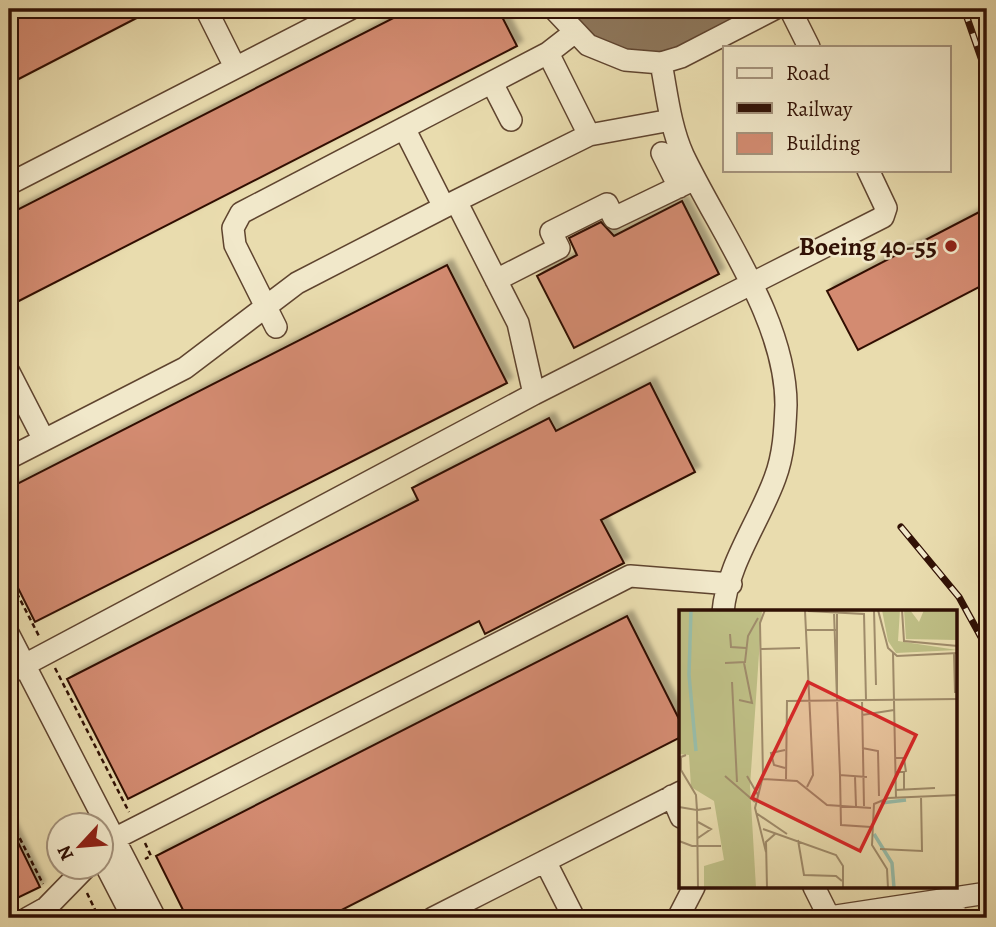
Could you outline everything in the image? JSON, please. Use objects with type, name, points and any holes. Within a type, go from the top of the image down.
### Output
[{"type":"lane","points":[[206,9],[235,68]]},
{"type":"lane","points":[[554,9],[588,45],[625,60],[661,62],[681,57],[774,9]]},
{"type":"lane","points":[[790,9],[808,46]]},
{"type":"lane","points":[[9,184],[235,68],[336,12]]},
{"type":"lane","points":[[276,327],[233,237],[235,221],[241,213],[548,53],[575,33]]},
{"type":"lane","points":[[548,53],[589,135]]},
{"type":"lane","points":[[661,62],[671,120],[687,183]]},
{"type":"lane","points":[[492,83],[511,120]]},
{"type":"lane","points":[[9,458],[185,368],[298,283],[450,204],[589,135],[671,120]]},
{"type":"lane","points":[[404,128],[450,204],[462,233],[496,280],[518,323],[534,394]]},
{"type":"lane","points":[[662,153],[687,183],[750,284],[777,346],[785,379],[784,445],[775,477],[731,584],[724,610]]},
{"type":"lane","points":[[14,671],[534,394],[883,217],[886,208],[869,172]]},
{"type":"lane","points":[[496,280],[559,248],[551,232],[607,204],[614,218],[687,183]]},
{"type":"lane","points":[[9,372],[44,440]]},
{"type":"lane","points":[[116,842],[629,576],[731,584]]},
{"type":"lane","points":[[9,635],[14,671],[89,811]]},
{"type":"lane","points":[[433,918],[676,794]]},
{"type":"lane","points":[[116,858],[155,918]]},
{"type":"lane","points":[[545,861],[574,918]]},
{"type":"lane","points":[[28,918],[52,902],[72,881]]},
{"type":"lane","points":[[114,881],[133,918]]},
{"type":"lane","points":[[678,918],[693,888]]},
{"type":"lane","points":[[814,888],[826,918],[955,900],[987,892]]},
{"type":"path","points":[[12,823],[52,902]]},
{"type":"building","points":[[9,9],[154,9],[9,84]]},
{"type":"building","points":[[411,9],[498,9],[517,46],[9,306],[9,214]]},
{"type":"building","points":[[682,201],[719,274],[574,348],[537,276],[577,255],[569,238],[601,222],[614,236]]},
{"type":"building","name":"Boeing 40-55","points":[[987,208],[987,283],[858,350],[827,291]]},
{"type":"building","points":[[447,265],[507,383],[35,622],[9,570],[9,488]]},
{"type":"building","points":[[650,383],[695,472],[601,520],[624,563],[485,634],[479,621],[128,799],[67,679],[418,500],[412,488],[549,418],[556,431]]},
{"type":"building","points":[[627,616],[679,719],[679,738],[326,918],[187,918],[156,856]]},
{"type":"building","points":[[9,824],[40,887],[9,902]]},
{"type":"taxiway","points":[[589,9],[606,24],[623,33],[639,37],[672,33],[725,9]]},
{"type":"railway","points":[[964,9],[987,75]]},
{"type":"railway","points":[[901,527],[959,597],[987,648]]},
{"type":"place","name":"Boeing 40-55","points":[[951,246]]}]
